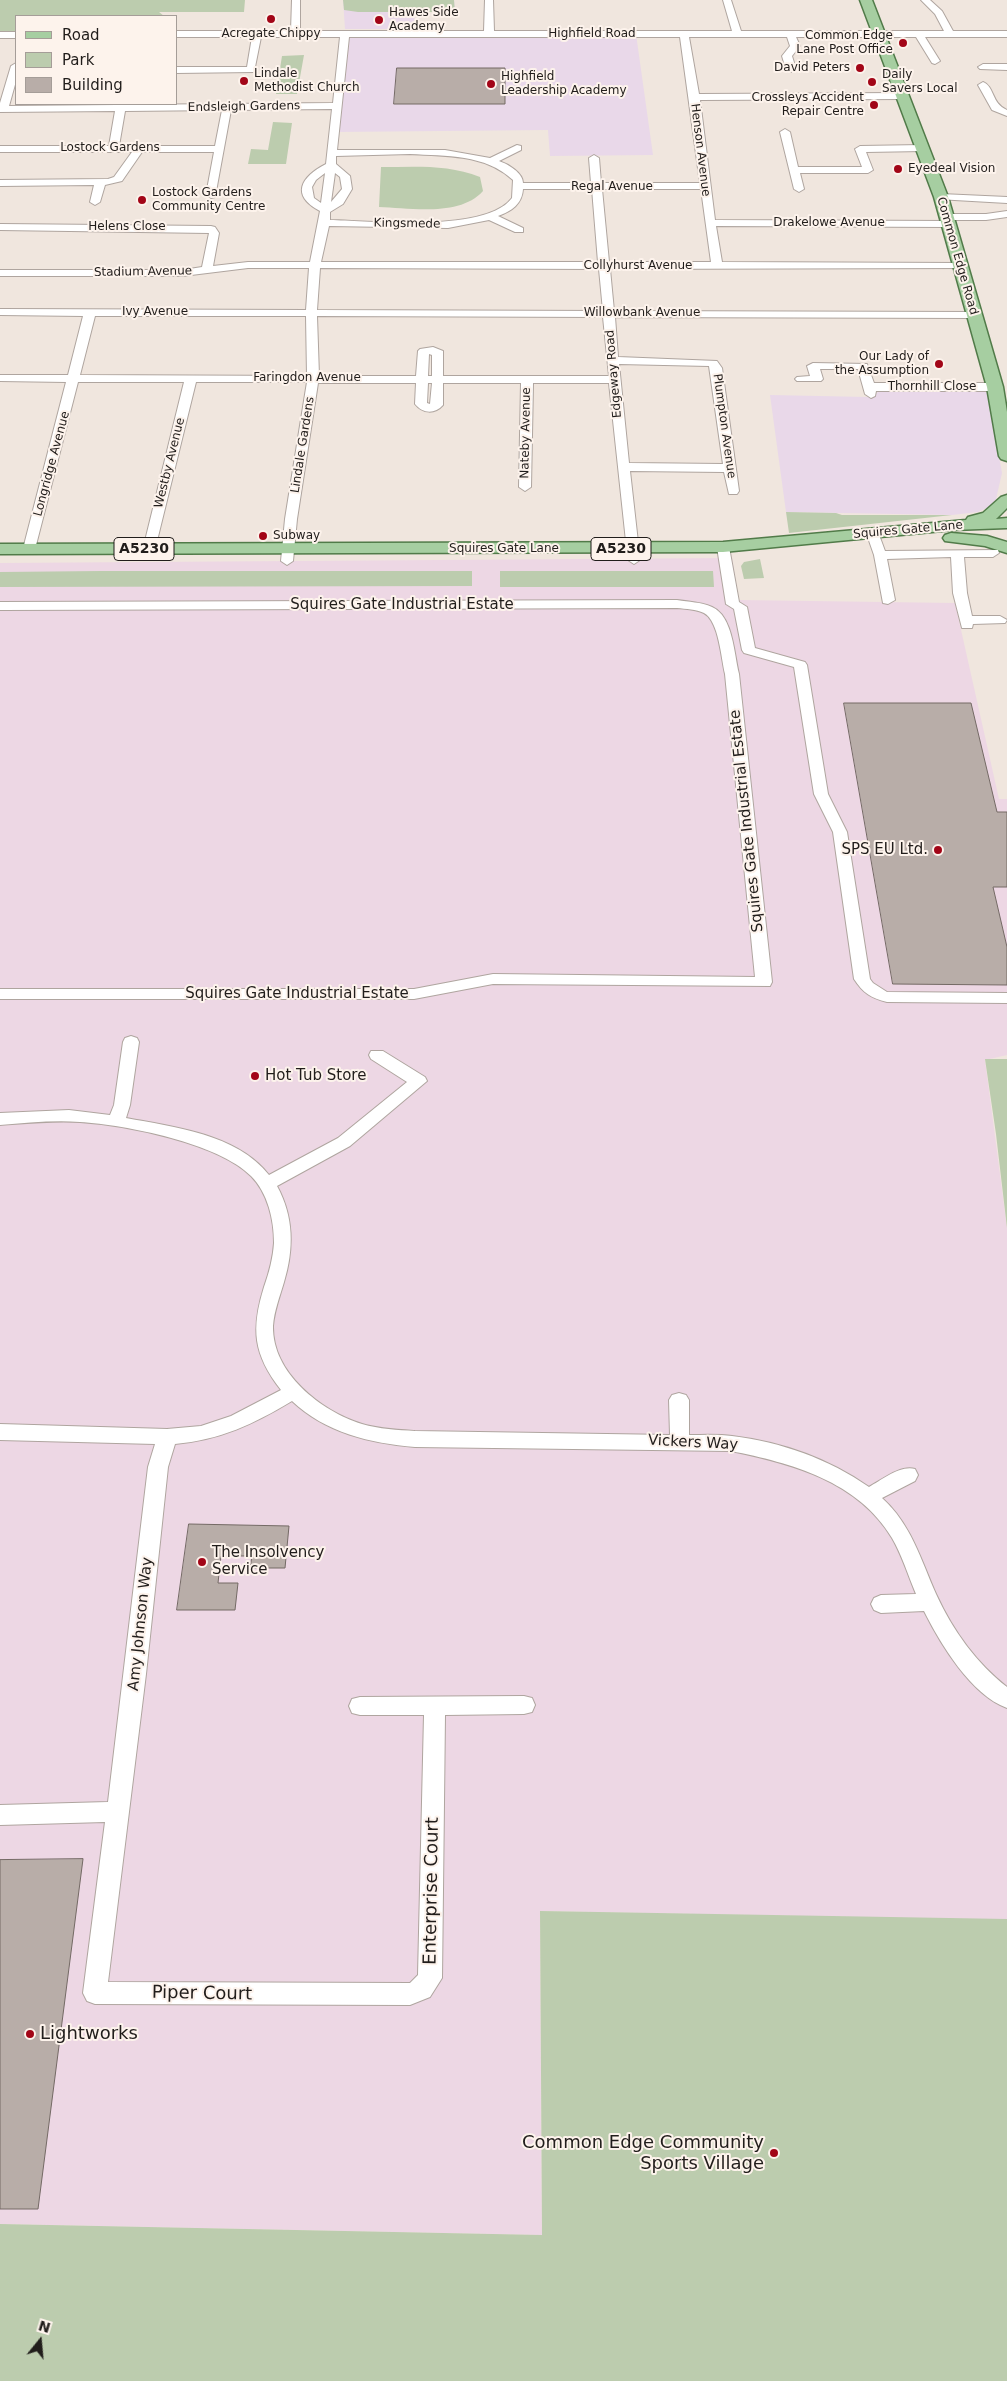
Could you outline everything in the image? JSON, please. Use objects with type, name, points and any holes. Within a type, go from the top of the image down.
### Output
[{"type":"main road","name":"Common Edge Road","points":[[866,0],[941,197],[974,315],[1000,396],[1007,452]]},
{"type":"main road","points":[[954,539],[990,516],[1007,499],[1007,490]]},
{"type":"main road","name":"Squires Gate Lane","points":[[954,539],[1007,522]]},
{"type":"main road","name":"Squires Gate Lane","points":[[0,563],[288,555],[633,555],[723,553],[1007,535]]},
{"type":"main road","points":[[954,539],[987,541],[1000,551]]},
{"type":"main road","name":"Squires Gate Lane","points":[[0,549],[149,549],[288,555]]},
{"type":"street","points":[[295,33],[296,0]]},
{"type":"street","points":[[489,0],[489,34]]},
{"type":"street","points":[[727,0],[737,34]]},
{"type":"street","points":[[926,0],[939,13],[948,33]]},
{"type":"street","points":[[918,33],[934,61]]},
{"type":"street","name":"Highfield Road","points":[[178,34],[1007,34]]},
{"type":"street","points":[[178,70],[251,70],[257,34]]},
{"type":"street","name":"Lindale Gardens","points":[[288,555],[313,379],[311,313],[316,266],[326,210],[345,34]]},
{"type":"street","name":"Henson Avenue","points":[[684,34],[691,64],[693,97],[698,116],[705,186],[717,267]]},
{"type":"street","points":[[791,34],[795,46],[787,56],[791,69]]},
{"type":"street","points":[[0,35],[15,35]]},
{"type":"street","points":[[1007,67],[982,64],[986,83],[995,108],[1007,113]]},
{"type":"street","points":[[1,109],[15,69]]},
{"type":"street","points":[[693,97],[903,96]]},
{"type":"street","points":[[114,148],[121,106]]},
{"type":"street","name":"Endsleigh Gardens","points":[[1,109],[121,106],[227,108],[338,106]]},
{"type":"street","points":[[211,195],[227,108]]},
{"type":"street","points":[[785,132],[799,189]]},
{"type":"street","name":"Lostock Gardens","points":[[0,148],[220,149]]},
{"type":"street","points":[[0,183],[100,183],[118,179],[140,148]]},
{"type":"street","points":[[492,161],[517,148]]},
{"type":"street","points":[[794,170],[868,170],[860,149],[922,148]]},
{"type":"street","points":[[332,153],[442,152],[461,154],[505,166],[518,178],[519,186]]},
{"type":"street","name":"Edgeway Road","points":[[594,158],[633,555]]},
{"type":"street","points":[[331,164],[345,176],[347,189],[339,202],[326,210],[310,201],[307,187],[311,177],[331,164]]},
{"type":"street","points":[[95,202],[100,183]]},
{"type":"street","name":"Regal Avenue","points":[[519,186],[598,188],[705,186]]},
{"type":"street","name":"Kingsmede","points":[[324,223],[448,224],[500,212],[516,201],[519,186]]},
{"type":"street","points":[[941,197],[1007,200]]},
{"type":"street","name":"Drakelowe Avenue","points":[[710,223],[947,220],[993,217],[1007,214]]},
{"type":"street","points":[[489,216],[519,230]]},
{"type":"street","name":"Helens Close","points":[[0,227],[211,229],[214,233],[208,270]]},
{"type":"street","name":"Stadium Avenue","points":[[0,273],[182,273],[248,265],[316,266]]},
{"type":"street","name":"Collyhurst Avenue","points":[[316,266],[960,266]]},
{"type":"street","name":"Ivy Avenue","points":[[0,312],[311,313]]},
{"type":"street","name":"Longridge Avenue","points":[[29,549],[75,378],[90,312]]},
{"type":"street","name":"Willowbank Avenue","points":[[311,313],[974,315]]},
{"type":"street","points":[[433,350],[438,353],[437,379],[437,405],[429,408],[421,407],[424,351],[433,350]]},
{"type":"street","name":"Plumpton Avenue","points":[[613,360],[713,363],[716,368],[733,491]]},
{"type":"street","name":"Thornhill Close","points":[[801,379],[817,379],[812,363],[863,366],[870,390],[1000,396]]},
{"type":"street","name":"Faringdon Avenue","points":[[0,378],[191,377],[615,380]]},
{"type":"street","name":"Westby Avenue","points":[[149,549],[191,377]]},
{"type":"street","name":"Nateby Avenue","points":[[525,487],[527,380]]},
{"type":"street","points":[[623,467],[730,468]]},
{"type":"street","points":[[954,539],[960,593],[966,622],[1000,620]]},
{"type":"street","points":[[876,544],[888,600]]},
{"type":"street","points":[[723,553],[733,604],[740,607],[749,650],[800,665],[821,794],[840,832],[862,979],[867,987],[877,994],[887,997],[1007,998]]},
{"type":"street","name":"Squires Gate Industrial Estate","points":[[0,606],[677,604],[702,607],[715,614],[721,627],[732,674],[764,982],[493,978],[414,994],[0,994]]},
{"type":"street","points":[[116,1122],[122,1105],[131,1042]]},
{"type":"street","points":[[0,1119],[80,1116],[173,1133],[204,1142],[237,1157],[251,1166],[267,1184],[344,1142],[419,1080],[377,1055]]},
{"type":"street","name":"Vickers Way","points":[[267,1184],[278,1206],[282,1228],[282,1253],[264,1325],[268,1358],[294,1391],[320,1410],[346,1426],[378,1436],[415,1440],[680,1441],[730,1443],[777,1451],[817,1465],[869,1496],[886,1513],[899,1531],[930,1602],[961,1655],[987,1685],[1007,1699]]},
{"type":"street","points":[[0,1432],[168,1437],[202,1434],[238,1421],[294,1391]]},
{"type":"street","points":[[679,1400],[680,1441]]},
{"type":"street","name":"Amy Johnson Way","points":[[95,1993],[135,1674],[158,1467],[168,1437]]},
{"type":"street","points":[[869,1496],[908,1475]]},
{"type":"street","points":[[881,1604],[930,1602]]},
{"type":"street","points":[[360,1706],[524,1706]]},
{"type":"street","name":"Enterprise Court","points":[[309,1995],[410,1994],[422,1989],[430,1978],[435,1706]]},
{"type":"street","points":[[0,1815],[118,1812]]},
{"type":"street","name":"Piper Court","points":[[95,1993],[309,1995]]},
{"type":"shaded area","name":"Hawes Side Academy","points":[[343,0],[454,0],[455,12],[415,11],[414,29],[345,29]]},
{"type":"shaded area","name":"Highfield Leadership Academy","points":[[345,34],[636,34],[653,155],[550,156],[548,130],[335,132]]},
{"type":"shaded area","points":[[987,391],[1002,473],[996,499],[989,507],[978,512],[952,515],[786,512],[770,395],[868,397],[878,392]]},
{"type":"shaded area","points":[[732,558],[739,600],[955,603],[999,799],[1007,799],[1007,1055],[985,1060],[1007,1228],[1007,1920],[540,1911],[542,2235],[0,2224],[0,563]]},
{"type":"green space","points":[[0,0],[245,0],[244,12],[159,12],[163,15],[15,15],[15,31],[0,31]]},
{"type":"green space","points":[[343,0],[454,0],[455,12],[358,12],[344,10]]},
{"type":"green space","points":[[304,55],[297,94],[276,94],[282,56]]},
{"type":"green space","points":[[273,122],[292,123],[286,164],[248,164],[251,149],[268,150]]},
{"type":"green space","points":[[381,167],[431,167],[456,170],[480,177],[483,191],[461,205],[448,208],[379,207]]},
{"type":"green space","points":[[786,512],[836,513],[842,515],[952,515],[789,533]]},
{"type":"green space","points":[[760,559],[764,578],[744,579],[741,566],[744,562]]},
{"type":"green space","points":[[472,571],[472,586],[0,587],[0,572]]},
{"type":"green space","points":[[500,571],[713,571],[714,587],[500,587]]},
{"type":"green space","points":[[985,1059],[1007,1059],[1007,1228],[996,1134]]},
{"type":"green space","name":"Common Edge Community Sports Village","points":[[540,1911],[1007,1919],[1007,2381],[0,2381],[0,2224],[542,2235]]},
{"type":"building","name":"Highfield Leadership Academy","points":[[397,68],[505,68],[505,104],[394,104]]},
{"type":"building","name":"SPS EU Ltd.","points":[[844,703],[971,703],[997,812],[1007,812],[1007,887],[993,887],[1007,947],[1007,985],[893,984]]},
{"type":"building","name":"The Insolvency Service","points":[[189,1524],[289,1526],[285,1568],[250,1568],[252,1556],[221,1556],[218,1583],[238,1583],[235,1610],[177,1610]]},
{"type":"building","name":"Lightworks","points":[[83,1859],[38,2209],[0,2209],[0,1860]]},
{"type":"place","name":"Acregate Chippy","points":[[271,19]]},
{"type":"place","name":"Hawes Side Academy","points":[[379,20]]},
{"type":"place","name":"Common Edge Lane Post Office","points":[[903,43]]},
{"type":"place","name":"David Peters","points":[[860,68]]},
{"type":"place","name":"Lindale Methodist Church","points":[[244,81]]},
{"type":"place","name":"Daily Savers Local","points":[[872,82]]},
{"type":"place","name":"Highfield Leadership Academy","points":[[491,84]]},
{"type":"place","name":"Crossleys Accident Repair Centre","points":[[874,105]]},
{"type":"place","name":"Eyedeal Vision","points":[[898,169]]},
{"type":"place","name":"Lostock Gardens Community Centre","points":[[142,200]]},
{"type":"place","name":"Our Lady of the Assumption","points":[[939,364]]},
{"type":"place","name":"Subway","points":[[263,536]]},
{"type":"place","name":"SPS EU Ltd.","points":[[938,850]]},
{"type":"place","name":"Hot Tub Store","points":[[255,1076]]},
{"type":"place","name":"The Insolvency Service","points":[[202,1562]]},
{"type":"place","name":"Lightworks","points":[[30,2034]]},
{"type":"place","name":"Common Edge Community Sports Village","points":[[774,2153]]}]
